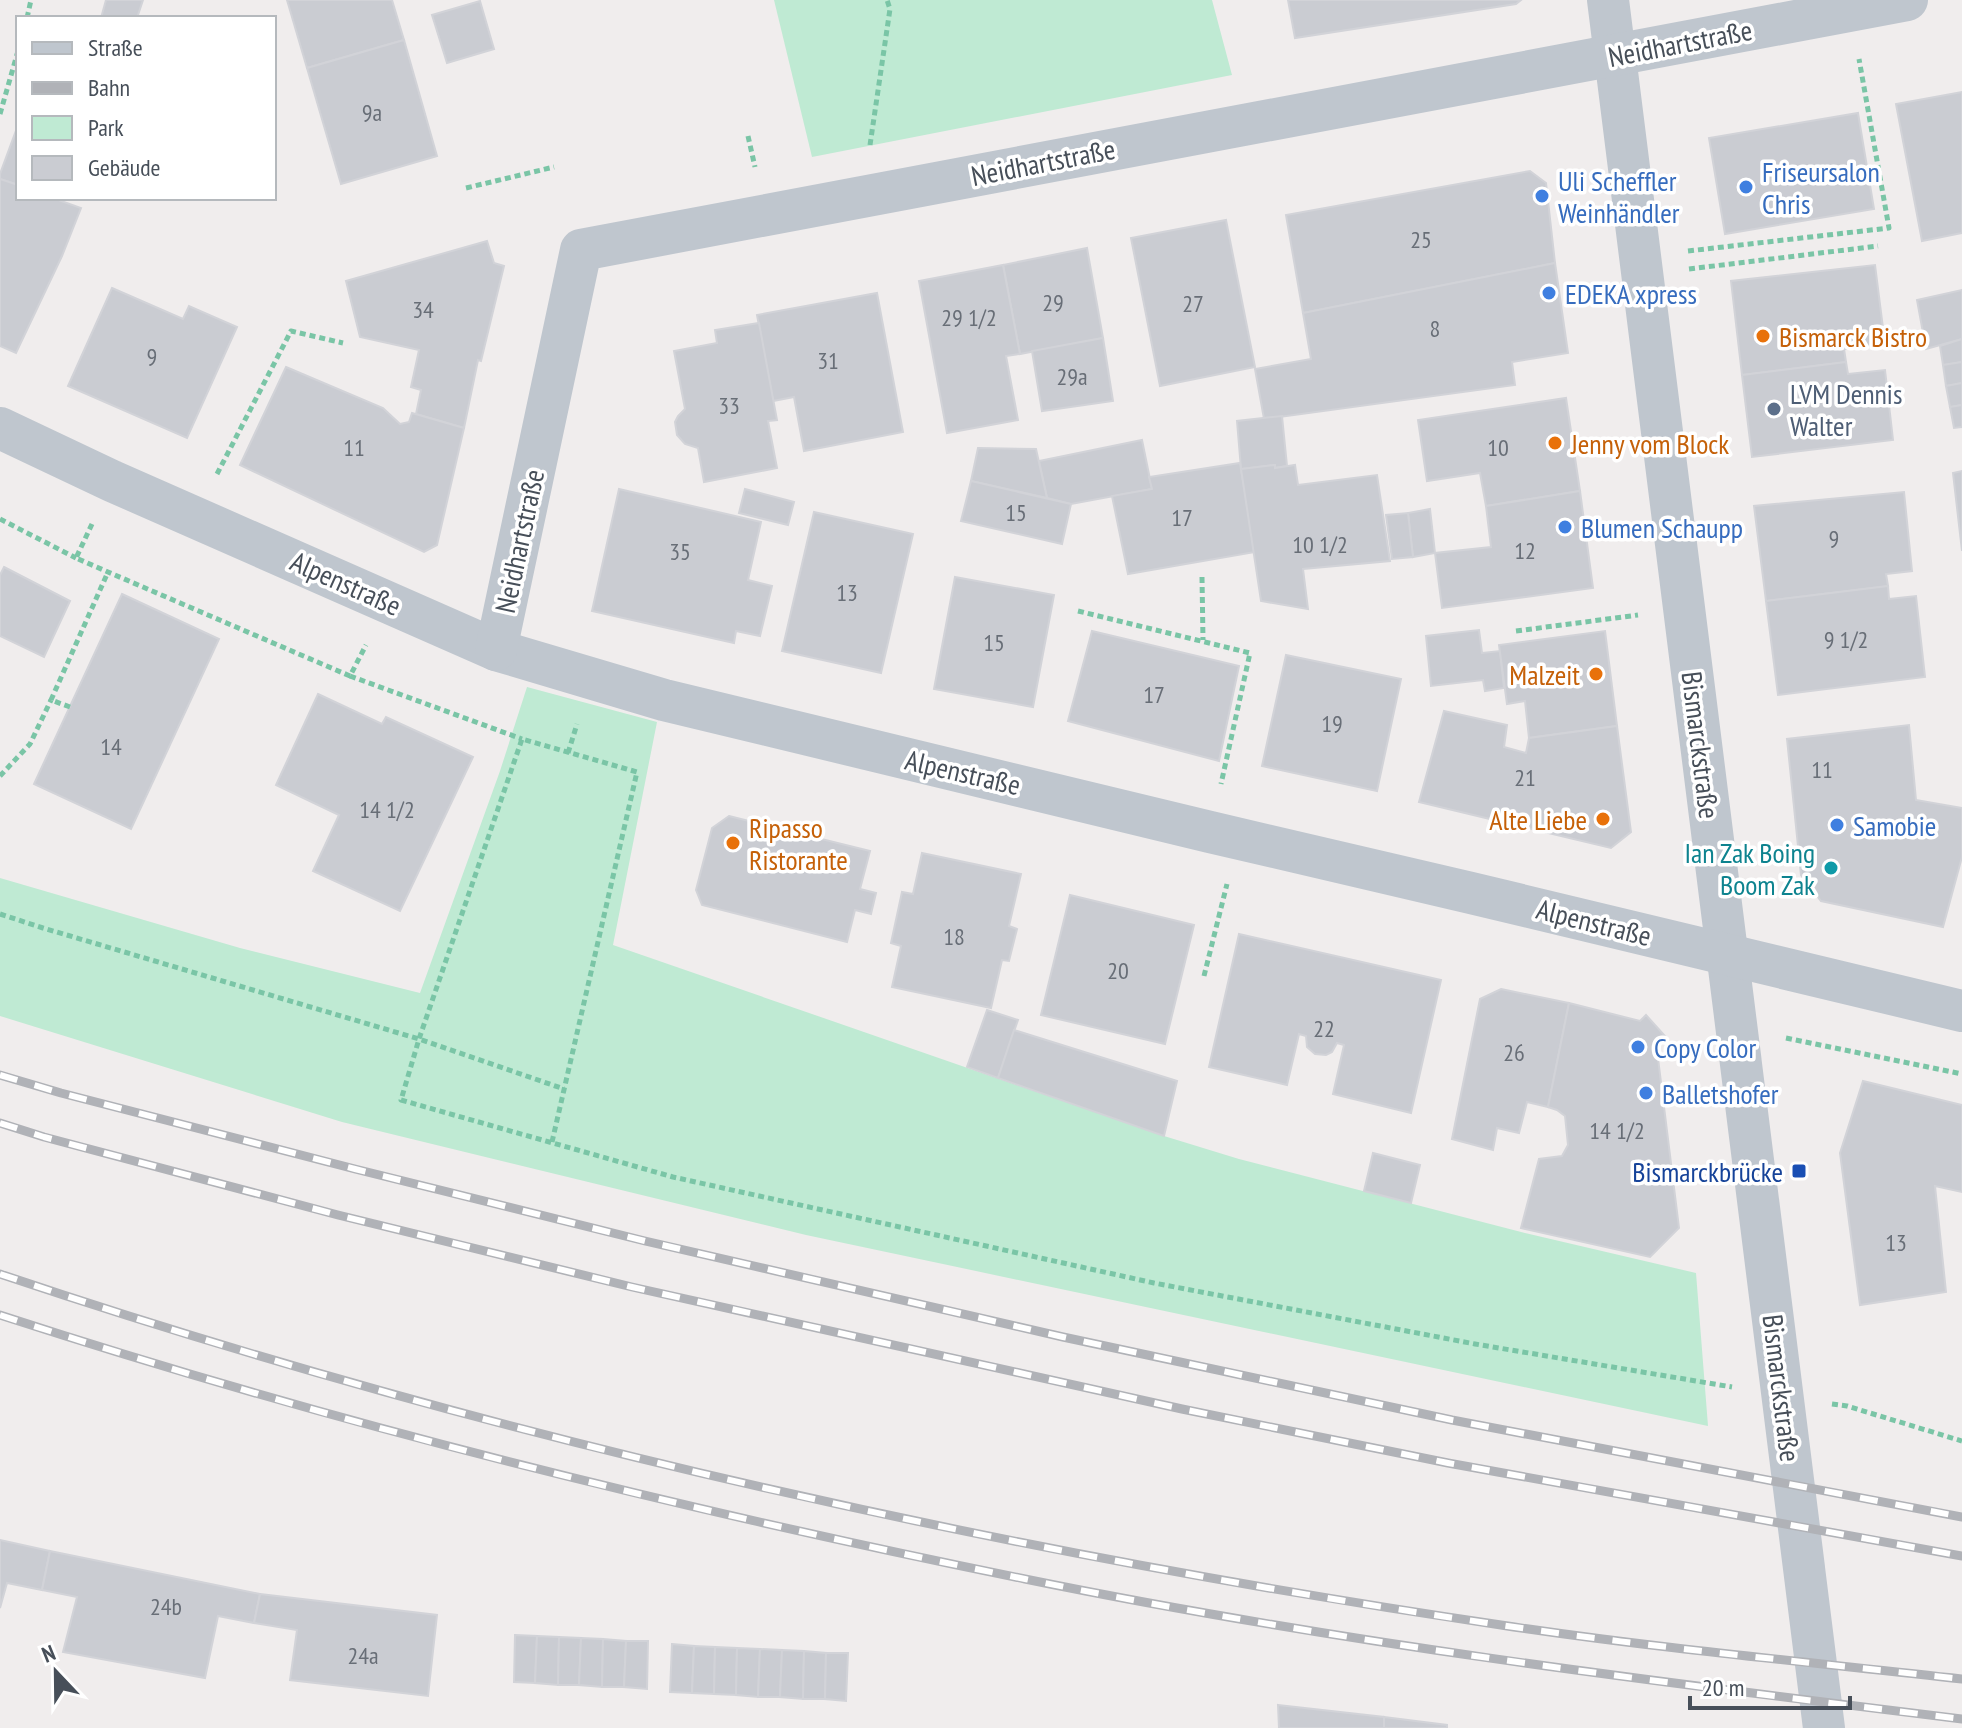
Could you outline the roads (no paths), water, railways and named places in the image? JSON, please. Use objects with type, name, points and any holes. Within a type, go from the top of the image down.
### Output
[{"type":"street","name":"Bismarckstraße","points":[[1608,0],[1824,1728]]},
{"type":"street","name":"Neidhartstraße","points":[[496,650],[581,250],[1907,0]]},
{"type":"street","name":"Alpenstraße","points":[[0,428],[112,481],[496,650],[664,700],[1962,1011]]},
{"type":"railway","points":[[0,1075],[355,1169],[645,1241],[1063,1337],[1452,1420],[1962,1517]]},
{"type":"railway","points":[[0,1123],[338,1215],[632,1287],[1182,1409],[1448,1463],[1962,1556]]},
{"type":"railway","points":[[0,1274],[184,1333],[555,1437],[743,1483],[931,1524],[1120,1562],[1501,1625],[1673,1648],[1962,1679]]},
{"type":"railway","points":[[0,1315],[253,1392],[508,1462],[766,1524],[1025,1579],[1141,1602],[1375,1641],[1609,1675],[1962,1719]]},
{"type":"place","name":"Friseursalon Chris","points":[[1746,187]]},
{"type":"place","name":"Uli Scheffler Weinhändler","points":[[1542,196]]},
{"type":"place","name":"EDEKA xpress","points":[[1549,293]]},
{"type":"place","name":"Bismarck Bistro","points":[[1763,336]]},
{"type":"place","name":"LVM Dennis Walter","points":[[1774,409]]},
{"type":"place","name":"Jenny vom Block","points":[[1555,443]]},
{"type":"place","name":"Blumen Schaupp","points":[[1565,527]]},
{"type":"place","name":"Malzeit","points":[[1596,674]]},
{"type":"place","name":"Alte Liebe","points":[[1603,819]]},
{"type":"place","name":"Samobie","points":[[1837,825]]},
{"type":"place","name":"Ripasso Ristorante","points":[[733,843]]},
{"type":"place","name":"Ian Zak Boing Boom Zak","points":[[1831,868]]},
{"type":"place","name":"Copy Color","points":[[1638,1047]]},
{"type":"place","name":"Balletshofer","points":[[1646,1093]]},
{"type":"place","name":"Bismarckbrücke","points":[[1799,1171]]}]
